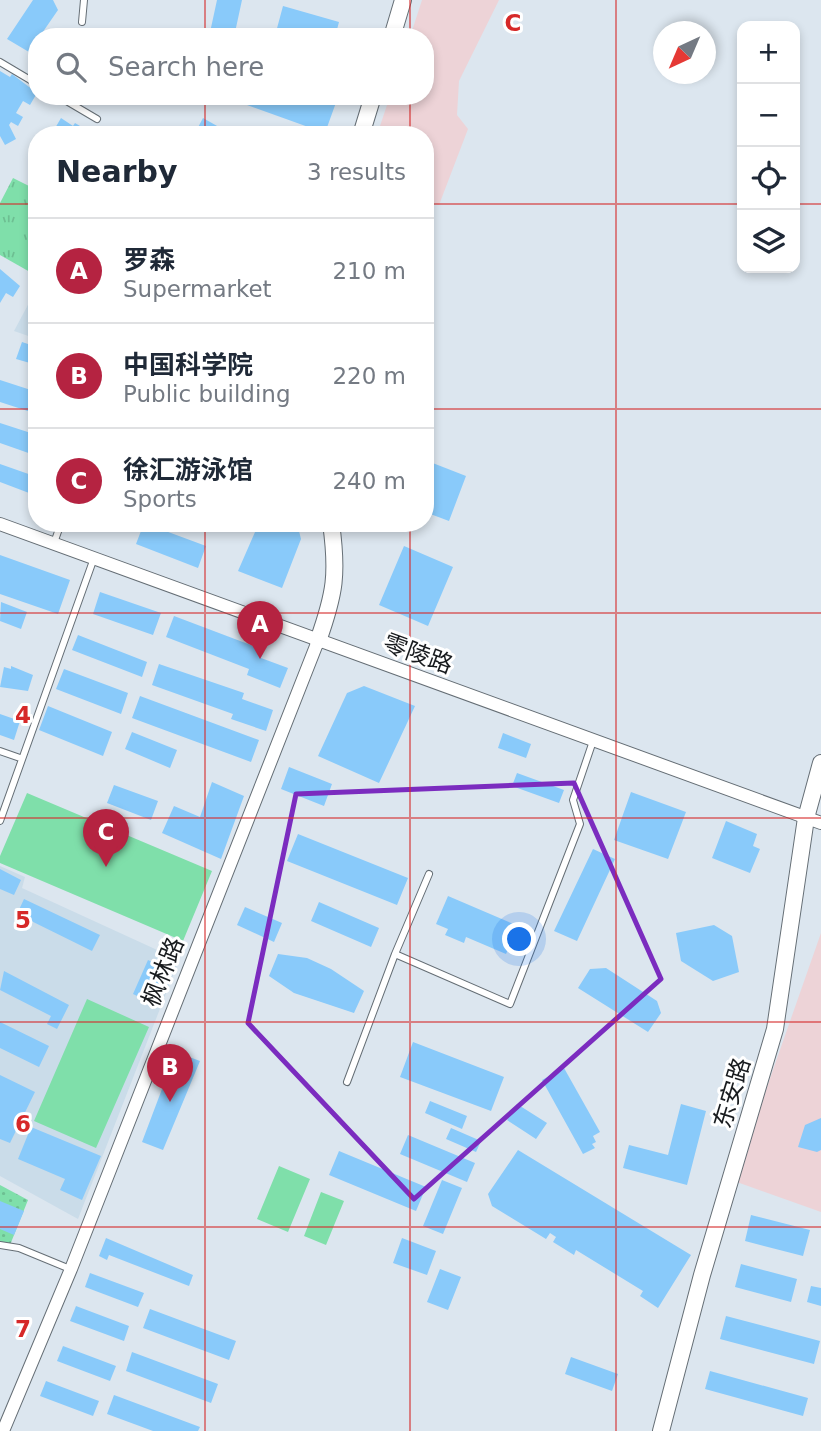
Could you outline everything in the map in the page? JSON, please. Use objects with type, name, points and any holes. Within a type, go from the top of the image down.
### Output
[{"type":"street","points":[[394,28],[403,0]]},
{"type":"street","points":[[364,126],[370,105]]},
{"type":"street","name":"零陵路","points":[[0,524],[813,820]]},
{"type":"street","name":"枫林路","points":[[3,1431],[71,1269],[331,605],[337,563],[332,532]]},
{"type":"street","name":"东安路","points":[[661,1431],[702,1276],[775,1029],[821,763]]},
{"type":"lane","points":[[82,22],[85,0]]},
{"type":"lane","points":[[0,62],[28,79]]},
{"type":"lane","points":[[73,105],[97,119]]},
{"type":"lane","points":[[54,544],[58,532]]},
{"type":"lane","points":[[0,821],[2,806],[94,558]]},
{"type":"lane","points":[[395,954],[510,1004],[580,824],[573,800],[593,739]]},
{"type":"lane","points":[[0,751],[20,758]]},
{"type":"lane","points":[[348,1082],[395,954],[429,874]]},
{"type":"lane","points":[[0,1245],[10,1245],[71,1269]]},
{"type":"highlighted area","points":[[574,783],[661,979],[414,1199],[248,1023],[296,794]]},
{"type":"shaded area","points":[[422,0],[499,0],[459,81],[457,115],[468,129],[439,205],[434,203],[434,126],[380,126],[387,105],[434,105],[434,28],[413,28]]},
{"type":"shaded area","points":[[28,305],[28,336],[14,331]]},
{"type":"shaded area","points":[[0,866],[25,877],[22,888],[179,960],[78,1219],[0,1176]]},
{"type":"shaded area","points":[[821,933],[821,1212],[734,1181]]},
{"type":"green space","points":[[13,178],[28,186],[28,271],[0,255],[0,203]]},
{"type":"green space","points":[[27,793],[212,871],[183,941],[0,863],[0,856]]},
{"type":"green space","points":[[87,999],[149,1027],[96,1148],[34,1121]]},
{"type":"green space","points":[[279,1166],[310,1179],[288,1232],[257,1219]]},
{"type":"green space","points":[[0,1185],[28,1200],[10,1245],[0,1245]]},
{"type":"green space","points":[[321,1192],[344,1201],[326,1245],[304,1236]]},
{"type":"building","points":[[33,0],[53,0],[58,10],[46,28],[28,28],[28,51],[7,39]]},
{"type":"building","points":[[217,0],[242,0],[236,28],[211,28]]},
{"type":"building","points":[[283,6],[339,22],[337,28],[277,28]]},
{"type":"building","points":[[0,71],[10,77],[12,74],[28,86],[28,104],[23,101],[16,113],[23,117],[18,126],[11,122],[9,125],[16,139],[5,145],[0,136]]},
{"type":"building","points":[[247,105],[335,105],[328,126],[306,126]]},
{"type":"building","points":[[61,118],[73,126],[56,126]]},
{"type":"building","points":[[203,118],[217,126],[199,126]]},
{"type":"building","points":[[0,269],[20,286],[13,297],[6,293],[0,303]]},
{"type":"building","points":[[22,342],[28,344],[28,362],[16,359]]},
{"type":"building","points":[[0,380],[28,389],[28,411],[0,402]]},
{"type":"building","points":[[0,423],[28,432],[28,453],[0,443]]},
{"type":"building","points":[[0,464],[28,474],[28,493],[0,482]]},
{"type":"building","points":[[434,464],[466,476],[449,521],[434,515]]},
{"type":"building","points":[[141,532],[168,532],[206,546],[198,568],[136,544]]},
{"type":"building","points":[[255,532],[299,532],[301,539],[282,588],[238,571]]},
{"type":"building","points":[[404,546],[453,567],[428,626],[379,605]]},
{"type":"building","points":[[0,555],[70,580],[58,614],[0,594]]},
{"type":"building","points":[[100,592],[161,613],[153,635],[93,614]]},
{"type":"building","points":[[1,602],[27,612],[21,629],[0,621]]},
{"type":"building","points":[[174,616],[264,650],[261,658],[288,668],[280,688],[247,675],[249,669],[166,637]]},
{"type":"building","points":[[78,635],[147,662],[142,677],[72,650]]},
{"type":"building","points":[[159,664],[244,693],[242,699],[273,710],[266,731],[231,719],[233,714],[152,685]]},
{"type":"building","points":[[11,666],[33,675],[28,691],[0,687],[4,667],[11,669]]},
{"type":"building","points":[[64,669],[128,693],[121,714],[56,689]]},
{"type":"building","points":[[364,686],[415,706],[379,783],[318,756],[347,693]]},
{"type":"building","points":[[140,696],[259,740],[251,762],[132,718]]},
{"type":"building","points":[[48,706],[112,732],[103,756],[39,730]]},
{"type":"building","points":[[0,714],[20,721],[14,740],[0,735]]},
{"type":"building","points":[[132,732],[177,750],[170,768],[125,749]]},
{"type":"building","points":[[503,733],[531,744],[526,758],[498,748]]},
{"type":"building","points":[[289,767],[332,784],[324,806],[281,789]]},
{"type":"building","points":[[517,773],[564,790],[559,803],[512,786]]},
{"type":"building","points":[[212,782],[244,796],[221,859],[162,833],[174,806],[200,817]]},
{"type":"building","points":[[114,785],[158,801],[151,820],[107,803]]},
{"type":"building","points":[[631,792],[686,812],[668,859],[614,840]]},
{"type":"building","points":[[726,821],[757,834],[753,846],[760,849],[750,873],[712,858]]},
{"type":"building","points":[[298,834],[408,878],[397,905],[287,861]]},
{"type":"building","points":[[593,849],[615,859],[577,941],[554,931]]},
{"type":"building","points":[[0,869],[21,880],[14,895],[0,889]]},
{"type":"building","points":[[448,896],[518,926],[506,954],[466,937],[464,943],[445,935],[448,929],[436,924]]},
{"type":"building","points":[[24,899],[100,935],[92,951],[17,914]]},
{"type":"building","points":[[319,902],[379,928],[371,947],[311,921]]},
{"type":"building","points":[[245,907],[282,923],[274,942],[237,925]]},
{"type":"building","points":[[714,925],[732,936],[739,972],[713,981],[681,961],[676,933]]},
{"type":"building","points":[[278,954],[307,958],[331,969],[364,991],[354,1013],[294,993],[269,976]]},
{"type":"building","points":[[148,960],[169,970],[154,1004],[133,994]]},
{"type":"building","points":[[606,968],[657,1001],[661,1013],[648,1032],[578,988],[590,969]]},
{"type":"building","points":[[4,971],[69,1005],[57,1029],[47,1024],[51,1016],[0,990]]},
{"type":"building","points":[[0,1022],[49,1046],[39,1067],[0,1048]]},
{"type":"building","points":[[413,1042],[504,1077],[491,1111],[400,1077]]},
{"type":"building","points":[[176,1052],[200,1061],[163,1150],[142,1142]]},
{"type":"building","points":[[564,1068],[600,1132],[593,1136],[596,1142],[592,1144],[595,1148],[583,1154],[542,1080]]},
{"type":"building","points":[[0,1075],[35,1092],[10,1143],[0,1139]]},
{"type":"building","points":[[430,1101],[467,1116],[462,1129],[425,1113]]},
{"type":"building","points":[[517,1104],[547,1123],[536,1139],[507,1120]]},
{"type":"building","points":[[681,1104],[706,1111],[687,1185],[623,1168],[629,1145],[668,1155]]},
{"type":"building","points":[[821,1118],[821,1150],[817,1152],[798,1147],[805,1125]]},
{"type":"building","points":[[31,1127],[101,1156],[82,1200],[60,1190],[65,1179],[18,1159]]},
{"type":"building","points":[[451,1128],[481,1141],[476,1152],[446,1139]]},
{"type":"building","points":[[408,1135],[475,1163],[467,1182],[400,1154]]},
{"type":"building","points":[[518,1150],[691,1255],[658,1308],[640,1296],[643,1291],[576,1250],[574,1255],[553,1242],[556,1237],[550,1233],[546,1239],[492,1206],[488,1194]]},
{"type":"building","points":[[339,1151],[426,1187],[416,1211],[329,1175]]},
{"type":"building","points":[[442,1180],[462,1188],[443,1234],[423,1226]]},
{"type":"building","points":[[0,1201],[24,1211],[14,1235],[0,1229]]},
{"type":"building","points":[[751,1215],[810,1230],[803,1256],[745,1241]]},
{"type":"building","points":[[106,1238],[193,1275],[189,1286],[109,1255],[107,1260],[99,1256]]},
{"type":"building","points":[[402,1238],[436,1251],[427,1275],[393,1263]]},
{"type":"building","points":[[741,1264],[797,1279],[791,1302],[735,1287]]},
{"type":"building","points":[[440,1269],[461,1277],[448,1310],[427,1302]]},
{"type":"building","points":[[90,1273],[144,1293],[138,1307],[85,1287]]},
{"type":"building","points":[[811,1286],[821,1288],[821,1306],[807,1302]]},
{"type":"building","points":[[76,1306],[129,1326],[124,1341],[70,1321]]},
{"type":"building","points":[[150,1309],[236,1341],[229,1360],[143,1328]]},
{"type":"building","points":[[726,1316],[820,1341],[814,1364],[720,1339]]},
{"type":"building","points":[[63,1346],[116,1366],[110,1381],[57,1361]]},
{"type":"building","points":[[132,1352],[218,1384],[211,1403],[126,1371]]},
{"type":"building","points":[[571,1357],[618,1374],[612,1391],[565,1374]]},
{"type":"building","points":[[710,1371],[808,1398],[803,1416],[705,1389]]},
{"type":"building","points":[[46,1381],[99,1401],[93,1416],[40,1396]]},
{"type":"building","points":[[114,1395],[200,1427],[198,1431],[153,1431],[107,1414]]},
{"type":"place","name":"罗森","points":[[260,659]]},
{"type":"place","name":"徐汇游泳馆","points":[[106,867]]},
{"type":"place","name":"中国科学院","points":[[170,1102]]}]
